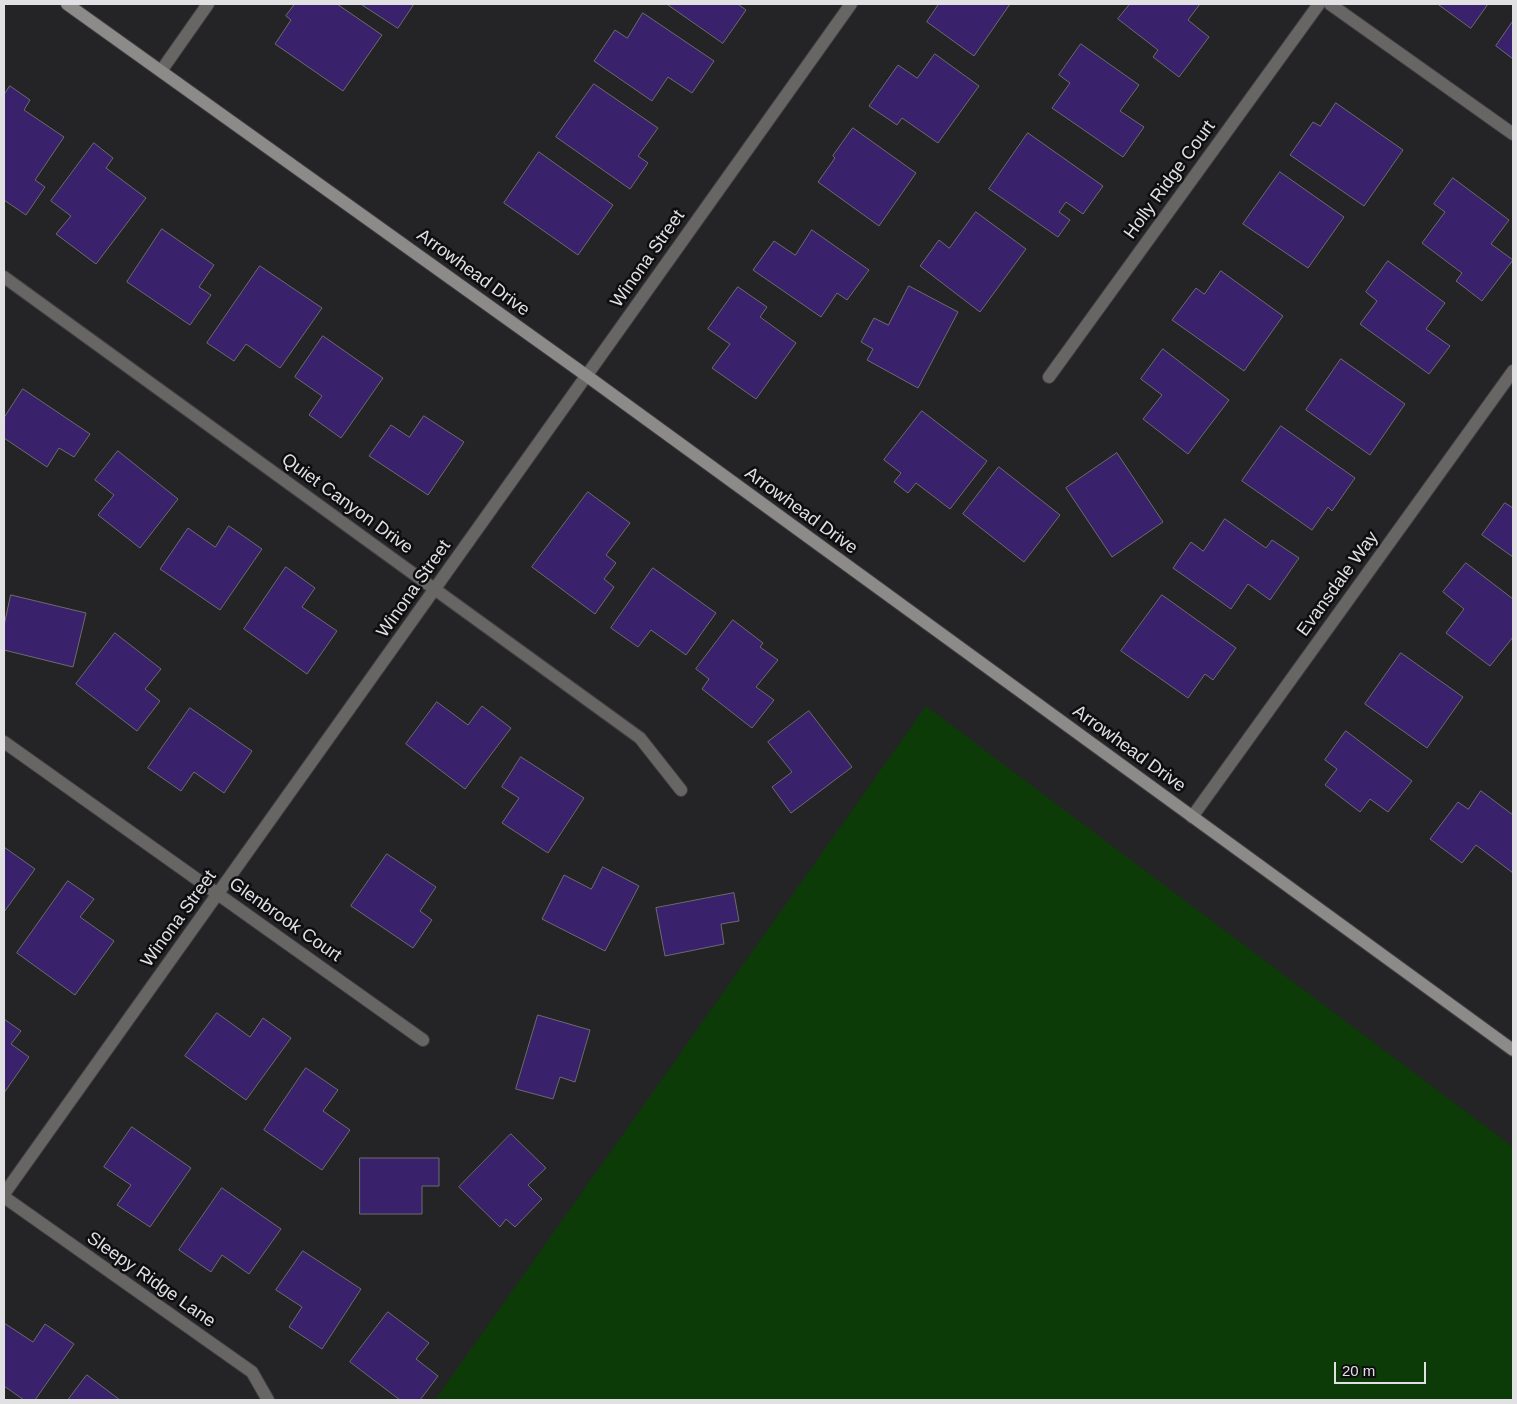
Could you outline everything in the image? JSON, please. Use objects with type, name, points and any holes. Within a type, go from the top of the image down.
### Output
[{"type":"main road","name":"Arrowhead Drive","points":[[67,4],[905,606],[1513,1050]]},
{"type":"street","points":[[161,71],[208,4]]},
{"type":"street","name":"Winona Street","points":[[4,1196],[851,4]]},
{"type":"street","name":"Holly Ridge Court","points":[[1049,378],[1320,4]]},
{"type":"street","points":[[1330,4],[1513,134]]},
{"type":"street","name":"Quiet Canyon Drive","points":[[4,277],[640,738],[681,790]]},
{"type":"street","name":"Evansdale Way","points":[[1192,817],[1513,371]]},
{"type":"street","name":"Glenbrook Court","points":[[4,742],[423,1040]]},
{"type":"street","name":"Sleepy Ridge Lane","points":[[4,1196],[252,1372],[268,1400]]},
{"type":"green space","points":[[926,706],[1513,1147],[1513,1400],[435,1400]]},
{"type":"building","points":[[295,4],[337,4],[382,35],[343,91],[275,44],[291,20],[286,16]]},
{"type":"building","points":[[361,4],[414,4],[398,28]]},
{"type":"building","points":[[667,4],[740,4],[746,10],[723,43]]},
{"type":"building","points":[[939,4],[1010,4],[974,56],[927,22]]},
{"type":"building","points":[[1130,4],[1200,4],[1188,20],[1209,37],[1179,77],[1153,57],[1158,50],[1118,19]]},
{"type":"building","points":[[1438,4],[1488,4],[1471,28]]},
{"type":"building","points":[[643,13],[714,61],[692,93],[668,77],[652,101],[594,61],[615,30],[627,38]]},
{"type":"building","points":[[1513,21],[1513,59],[1496,46]]},
{"type":"building","points":[[1081,44],[1139,85],[1120,111],[1144,127],[1123,157],[1052,108],[1070,83],[1059,75]]},
{"type":"building","points":[[935,54],[979,86],[938,143],[902,118],[897,125],[869,106],[898,65],[917,78]]},
{"type":"building","points":[[594,84],[658,128],[638,156],[648,163],[630,189],[556,137]]},
{"type":"building","points":[[10,86],[30,100],[24,110],[64,137],[35,180],[45,187],[26,215],[4,200],[4,95]]},
{"type":"building","points":[[1336,103],[1403,150],[1364,206],[1290,155],[1313,122],[1320,126]]},
{"type":"building","points":[[853,128],[916,173],[879,226],[818,182],[835,158],[833,156]]},
{"type":"building","points":[[1028,133],[1103,186],[1083,214],[1066,202],[1059,212],[1070,220],[1058,237],[989,189]]},
{"type":"building","points":[[94,143],[113,158],[106,168],[146,198],[96,264],[56,234],[71,216],[51,201]]},
{"type":"building","points":[[539,152],[613,205],[578,255],[504,203]]},
{"type":"building","points":[[1280,172],[1344,217],[1308,268],[1243,224]]},
{"type":"building","points":[[1453,178],[1509,220],[1491,244],[1513,260],[1482,301],[1456,281],[1462,273],[1422,243],[1445,212],[1434,204]]},
{"type":"building","points":[[976,212],[1026,249],[980,312],[920,266],[939,240],[949,248]]},
{"type":"building","points":[[162,229],[214,265],[199,287],[211,295],[190,325],[127,282]]},
{"type":"building","points":[[812,230],[869,270],[847,300],[837,293],[821,317],[753,270],[774,241],[795,255]]},
{"type":"building","points":[[1388,261],[1445,303],[1426,329],[1450,346],[1429,374],[1360,324],[1377,301],[1366,292]]},
{"type":"building","points":[[260,266],[322,308],[280,368],[246,344],[234,361],[207,343]]},
{"type":"building","points":[[1221,271],[1283,316],[1244,371],[1172,320],[1196,288],[1204,294]]},
{"type":"building","points":[[909,286],[958,312],[918,388],[867,360],[873,349],[861,342],[874,318],[888,325]]},
{"type":"building","points":[[738,287],[767,307],[760,317],[796,343],[756,399],[712,368],[730,344],[708,329]]},
{"type":"building","points":[[323,336],[383,378],[341,438],[309,415],[322,396],[295,377]]},
{"type":"building","points":[[1163,349],[1229,400],[1188,454],[1143,419],[1162,395],[1141,379]]},
{"type":"building","points":[[1341,359],[1405,404],[1370,455],[1306,410]]},
{"type":"building","points":[[23,389],[90,434],[74,457],[59,448],[47,467],[4,438],[4,418]]},
{"type":"building","points":[[922,411],[987,461],[950,509],[916,483],[908,493],[894,482],[901,473],[884,460]]},
{"type":"building","points":[[424,416],[464,442],[428,495],[369,456],[391,425],[409,437]]},
{"type":"building","points":[[1281,426],[1355,478],[1332,511],[1328,507],[1312,530],[1242,481]]},
{"type":"building","points":[[118,451],[178,499],[140,548],[98,515],[114,495],[95,480]]},
{"type":"building","points":[[1117,453],[1163,522],[1112,557],[1066,488]]},
{"type":"building","points":[[999,467],[1060,515],[1024,562],[963,514]]},
{"type":"building","points":[[588,492],[630,523],[606,555],[616,563],[604,579],[614,587],[595,614],[532,567]]},
{"type":"building","points":[[1505,503],[1513,508],[1513,557],[1482,535]]},
{"type":"building","points":[[1225,519],[1266,548],[1272,540],[1299,558],[1270,600],[1248,584],[1231,609],[1173,568],[1191,542],[1203,551]]},
{"type":"building","points":[[229,526],[262,549],[220,610],[160,569],[188,528],[215,547]]},
{"type":"building","points":[[1466,563],[1513,599],[1513,637],[1490,666],[1446,633],[1464,609],[1443,592]]},
{"type":"building","points":[[286,567],[315,588],[302,607],[337,631],[307,674],[244,629]]},
{"type":"building","points":[[653,568],[716,613],[686,655],[651,630],[638,647],[611,628]]},
{"type":"building","points":[[11,595],[86,613],[73,667],[4,650],[4,626]]},
{"type":"building","points":[[1162,595],[1236,648],[1213,680],[1205,674],[1188,698],[1121,651]]},
{"type":"building","points":[[733,620],[763,643],[760,647],[778,660],[756,687],[774,700],[752,728],[702,689],[709,679],[696,669]]},
{"type":"building","points":[[115,633],[161,669],[145,689],[160,701],[137,731],[76,684]]},
{"type":"building","points":[[1401,653],[1463,697],[1427,748],[1365,704]]},
{"type":"building","points":[[437,702],[468,725],[482,706],[511,728],[465,789],[406,744]]},
{"type":"building","points":[[190,708],[252,751],[224,793],[194,772],[181,791],[148,768]]},
{"type":"building","points":[[809,711],[852,767],[791,813],[772,787],[792,772],[768,742]]},
{"type":"building","points":[[1346,731],[1412,781],[1388,812],[1370,799],[1360,812],[1325,785],[1337,769],[1325,760]]},
{"type":"building","points":[[521,757],[584,798],[548,853],[502,823],[519,798],[502,787]]},
{"type":"building","points":[[1481,791],[1513,815],[1513,873],[1476,845],[1462,863],[1430,839],[1458,802],[1468,809]]},
{"type":"building","points":[[4,847],[35,869],[4,912]]},
{"type":"building","points":[[387,854],[436,887],[420,911],[432,920],[413,948],[351,906]]},
{"type":"building","points":[[603,867],[639,886],[605,951],[542,919],[564,875],[591,889]]},
{"type":"building","points":[[68,881],[94,899],[80,917],[114,941],[75,995],[17,953]]},
{"type":"building","points":[[734,893],[739,921],[721,924],[724,944],[665,956],[656,908]]},
{"type":"building","points":[[217,1013],[250,1037],[263,1018],[291,1038],[246,1100],[185,1056]]},
{"type":"building","points":[[538,1015],[590,1030],[575,1082],[560,1077],[553,1099],[516,1089]]},
{"type":"building","points":[[4,1019],[21,1031],[11,1044],[29,1057],[4,1093]]},
{"type":"building","points":[[306,1068],[338,1090],[323,1111],[350,1130],[322,1170],[264,1130]]},
{"type":"building","points":[[132,1127],[191,1168],[150,1227],[117,1205],[131,1185],[104,1167]]},
{"type":"building","points":[[511,1134],[546,1168],[528,1185],[542,1199],[515,1227],[506,1219],[500,1227],[459,1187]]},
{"type":"building","points":[[360,1158],[439,1158],[439,1186],[422,1186],[422,1214],[360,1214]]},
{"type":"building","points":[[222,1188],[281,1229],[249,1274],[222,1255],[211,1272],[179,1250]]},
{"type":"building","points":[[303,1251],[361,1289],[322,1349],[289,1327],[302,1307],[276,1290]]},
{"type":"building","points":[[388,1312],[429,1343],[416,1359],[438,1376],[420,1400],[400,1400],[350,1362]]},
{"type":"building","points":[[4,1323],[33,1342],[45,1324],[74,1344],[35,1400],[24,1400],[4,1386]]},
{"type":"building","points":[[87,1375],[120,1400],[68,1400]]}]
